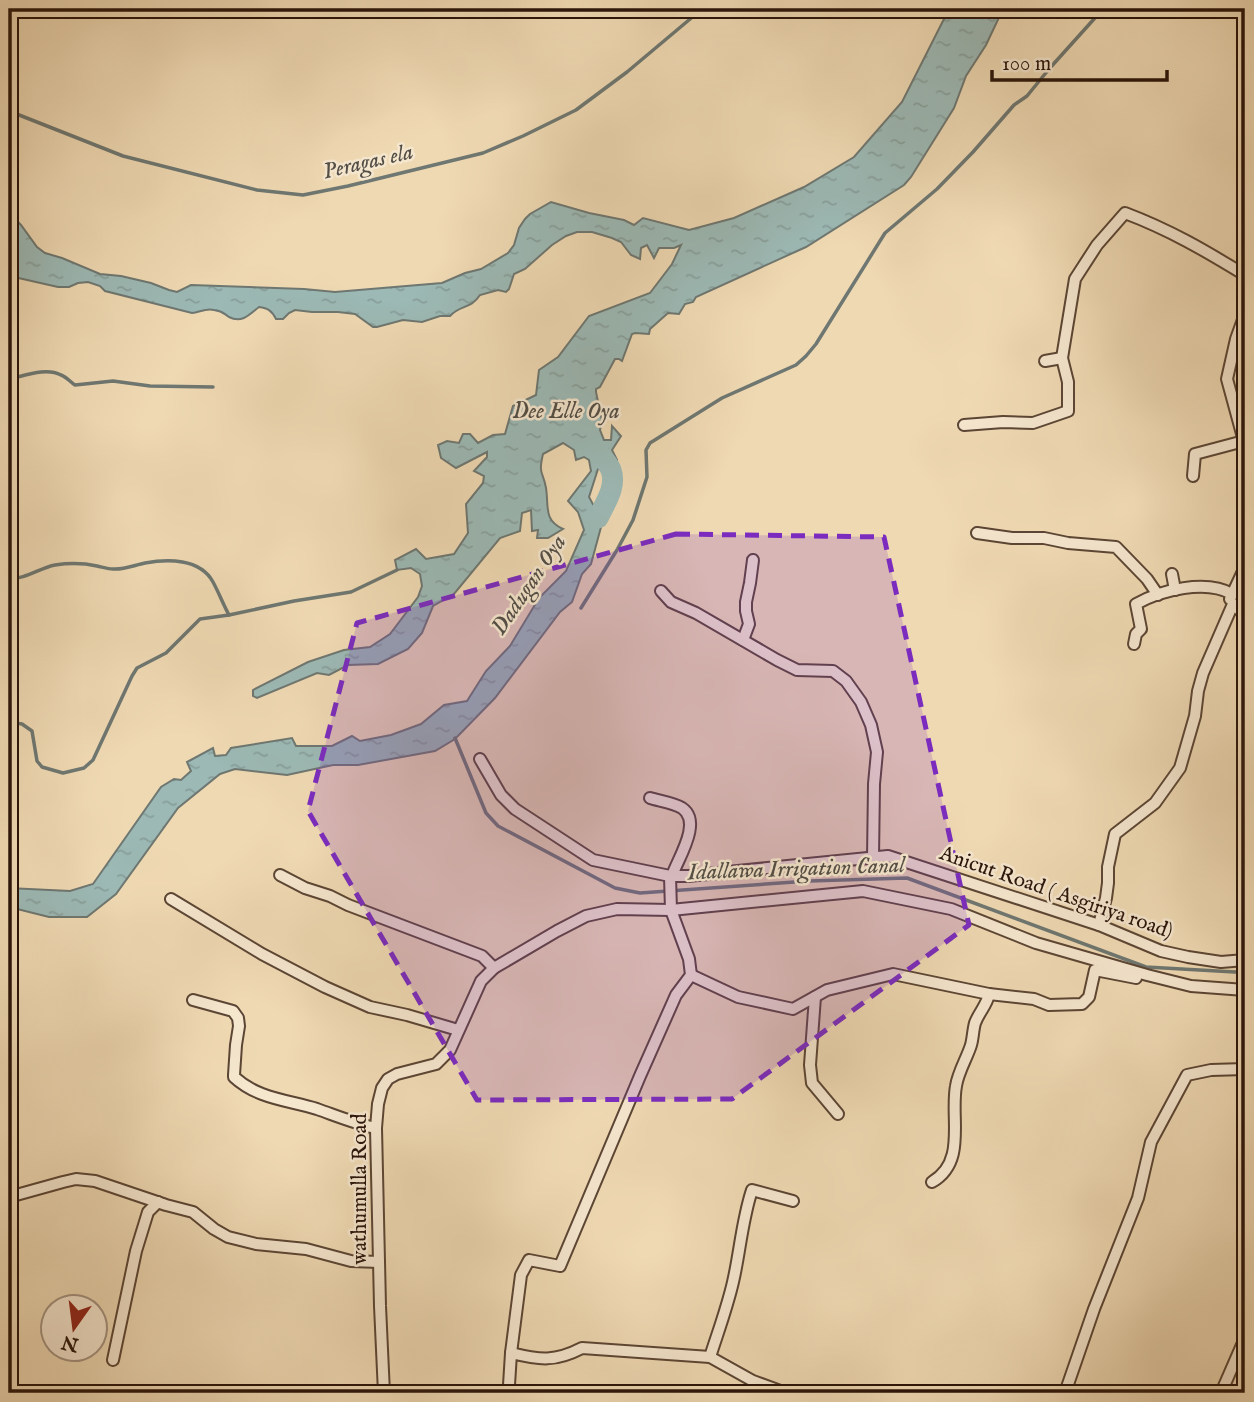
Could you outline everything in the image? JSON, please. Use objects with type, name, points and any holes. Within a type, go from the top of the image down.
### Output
[{"type":"street","points":[[964,425],[1033,423],[1068,411],[1068,382],[1062,358],[1075,279],[1097,245],[1125,213],[1189,241],[1245,275]]},
{"type":"street","points":[[1193,476],[1195,454],[1245,444],[1227,379],[1245,314]]},
{"type":"street","points":[[1045,361],[1062,358]]},
{"type":"street","points":[[977,533],[1116,547],[1147,579],[1158,595]]},
{"type":"street","points":[[743,640],[749,624],[746,602],[753,560]]},
{"type":"street","points":[[1099,925],[1106,898],[1108,867],[1115,834],[1156,803],[1180,768],[1195,716],[1203,673],[1245,567]]},
{"type":"street","points":[[1172,573],[1175,590]]},
{"type":"street","points":[[1134,644],[1136,634],[1141,629],[1136,604],[1146,598],[1175,590],[1223,589],[1245,615]]},
{"type":"street","points":[[662,591],[671,602],[696,613],[797,670],[833,671],[846,681],[861,702],[872,725],[877,752],[873,858]]},
{"type":"street","name":"Anicut Road ( Asgiriya road)","points":[[480,759],[501,795],[515,808],[593,860],[671,879],[888,856],[1099,925],[1161,951],[1221,962],[1245,960]]},
{"type":"street","points":[[512,1393],[509,1385],[511,1353],[521,1275],[529,1259],[560,1266],[676,995],[691,975],[689,959],[671,904],[671,879],[685,848],[691,823],[686,810],[650,798]]},
{"type":"street","points":[[280,874],[305,888],[482,956],[494,968]]},
{"type":"street","name":"wathumulla Road","points":[[384,1393],[376,1128],[382,1088],[388,1079],[397,1074],[436,1064],[450,1050],[481,981],[494,968],[586,916],[617,909],[671,904],[863,891],[951,909],[1037,943],[1191,986]]},
{"type":"street","points":[[171,899],[262,954],[325,987],[370,1007],[458,1030]]},
{"type":"street","points":[[691,975],[738,997],[793,1009],[827,990],[893,974],[989,994],[1034,999],[1049,1005],[1082,1004],[1089,997],[1096,970],[1164,985],[1245,990]]},
{"type":"street","points":[[932,1182],[946,1170],[955,1149],[956,1085],[972,1042],[975,1024],[989,994]]},
{"type":"street","points":[[815,997],[810,1065],[812,1083],[838,1114]]},
{"type":"street","points":[[193,1000],[233,1011],[238,1018],[233,1074],[251,1091],[376,1128]]},
{"type":"street","points":[[1065,1393],[1099,1296],[1138,1198],[1152,1142],[1187,1075],[1211,1070],[1245,1069]]},
{"type":"street","points":[[9,1197],[63,1182],[95,1181],[193,1212],[228,1237],[256,1244],[306,1250],[351,1261],[379,1262]]},
{"type":"street","points":[[710,1357],[727,1309],[752,1190],[793,1201]]},
{"type":"street","points":[[113,1360],[136,1251],[148,1212],[158,1202]]},
{"type":"street","points":[[1221,1393],[1245,1338]]},
{"type":"street","points":[[511,1353],[534,1359],[565,1357],[582,1348],[710,1357],[753,1381],[786,1393]]},
{"type":"highlighted area","points":[[676,534],[884,537],[969,925],[732,1099],[477,1100],[308,811],[357,623]]},
{"type":"water","name":"Dee Elle Oya","points":[[949,9],[1003,9],[986,45],[966,76],[954,108],[904,185],[806,247],[696,297],[693,302],[685,304],[679,314],[668,313],[650,329],[649,334],[632,334],[622,361],[615,359],[600,387],[596,389],[602,421],[600,430],[604,440],[611,440],[612,426],[621,436],[612,450],[617,460],[615,470],[610,469],[605,474],[602,468],[598,469],[589,497],[595,508],[602,493],[610,494],[591,564],[582,574],[572,602],[560,612],[495,698],[455,739],[435,751],[358,765],[333,765],[287,775],[235,769],[220,774],[178,808],[116,894],[87,917],[49,917],[9,907],[9,888],[70,891],[93,884],[161,787],[174,779],[181,780],[191,771],[187,762],[213,748],[215,756],[226,755],[231,748],[292,738],[296,746],[332,746],[352,736],[360,741],[391,735],[421,724],[444,705],[467,701],[486,671],[510,646],[539,598],[566,571],[584,530],[578,512],[568,501],[591,471],[589,460],[584,457],[576,460],[574,450],[563,443],[543,454],[541,466],[550,517],[563,529],[548,538],[537,538],[538,530],[532,531],[531,510],[522,513],[520,531],[500,538],[454,594],[433,606],[422,633],[408,649],[378,664],[348,665],[329,675],[317,673],[257,698],[253,696],[253,690],[308,662],[344,650],[370,647],[390,634],[418,597],[422,586],[420,574],[411,568],[397,570],[395,560],[416,549],[426,559],[454,554],[468,533],[466,504],[483,483],[484,476],[474,471],[487,457],[487,452],[456,468],[441,458],[438,445],[447,441],[459,443],[463,434],[470,434],[478,443],[493,435],[505,434],[513,406],[536,395],[539,370],[558,357],[589,316],[650,293],[672,264],[681,245],[659,248],[654,258],[647,245],[641,248],[640,259],[631,255],[621,242],[612,238],[592,232],[577,232],[552,245],[525,269],[514,274],[506,292],[498,290],[480,295],[473,303],[450,316],[422,322],[403,320],[373,327],[355,314],[295,310],[283,319],[276,319],[269,310],[259,307],[246,317],[234,319],[217,310],[192,313],[105,291],[88,282],[58,287],[9,277],[9,213],[45,253],[100,274],[151,283],[177,292],[191,285],[335,292],[442,283],[481,269],[508,253],[525,219],[551,202],[624,220],[634,225],[643,218],[689,230],[734,218],[804,187],[854,157],[902,102]]},
{"type":"waterway","name":"Peragas ela","points":[[9,111],[123,156],[257,190],[303,195],[483,153],[523,136],[576,110],[627,72],[702,9]]},
{"type":"waterway","points":[[581,608],[633,520],[647,477],[646,450],[650,443],[722,398],[796,365],[806,356],[885,233],[937,189],[1014,105],[1027,96],[1103,9]]},
{"type":"waterway","points":[[9,379],[49,372],[63,376],[75,385],[113,381],[150,386],[213,387]]},
{"type":"waterway","name":"Dadugan Oya","points":[[594,447],[608,464],[612,476],[609,495],[598,518]]},
{"type":"waterway","points":[[9,578],[21,577],[60,564],[117,569],[154,562],[182,562],[192,564],[207,574],[229,615]]},
{"type":"waterway","points":[[9,722],[22,724],[32,731],[37,761],[42,767],[63,773],[84,768],[93,760],[137,668],[166,653],[200,619],[351,592],[397,570]]},
{"type":"waterway","name":"Idallawa Irrigation Canal","points":[[455,738],[486,813],[498,826],[615,888],[640,893],[809,881],[907,878],[1146,967],[1245,971]]}]
